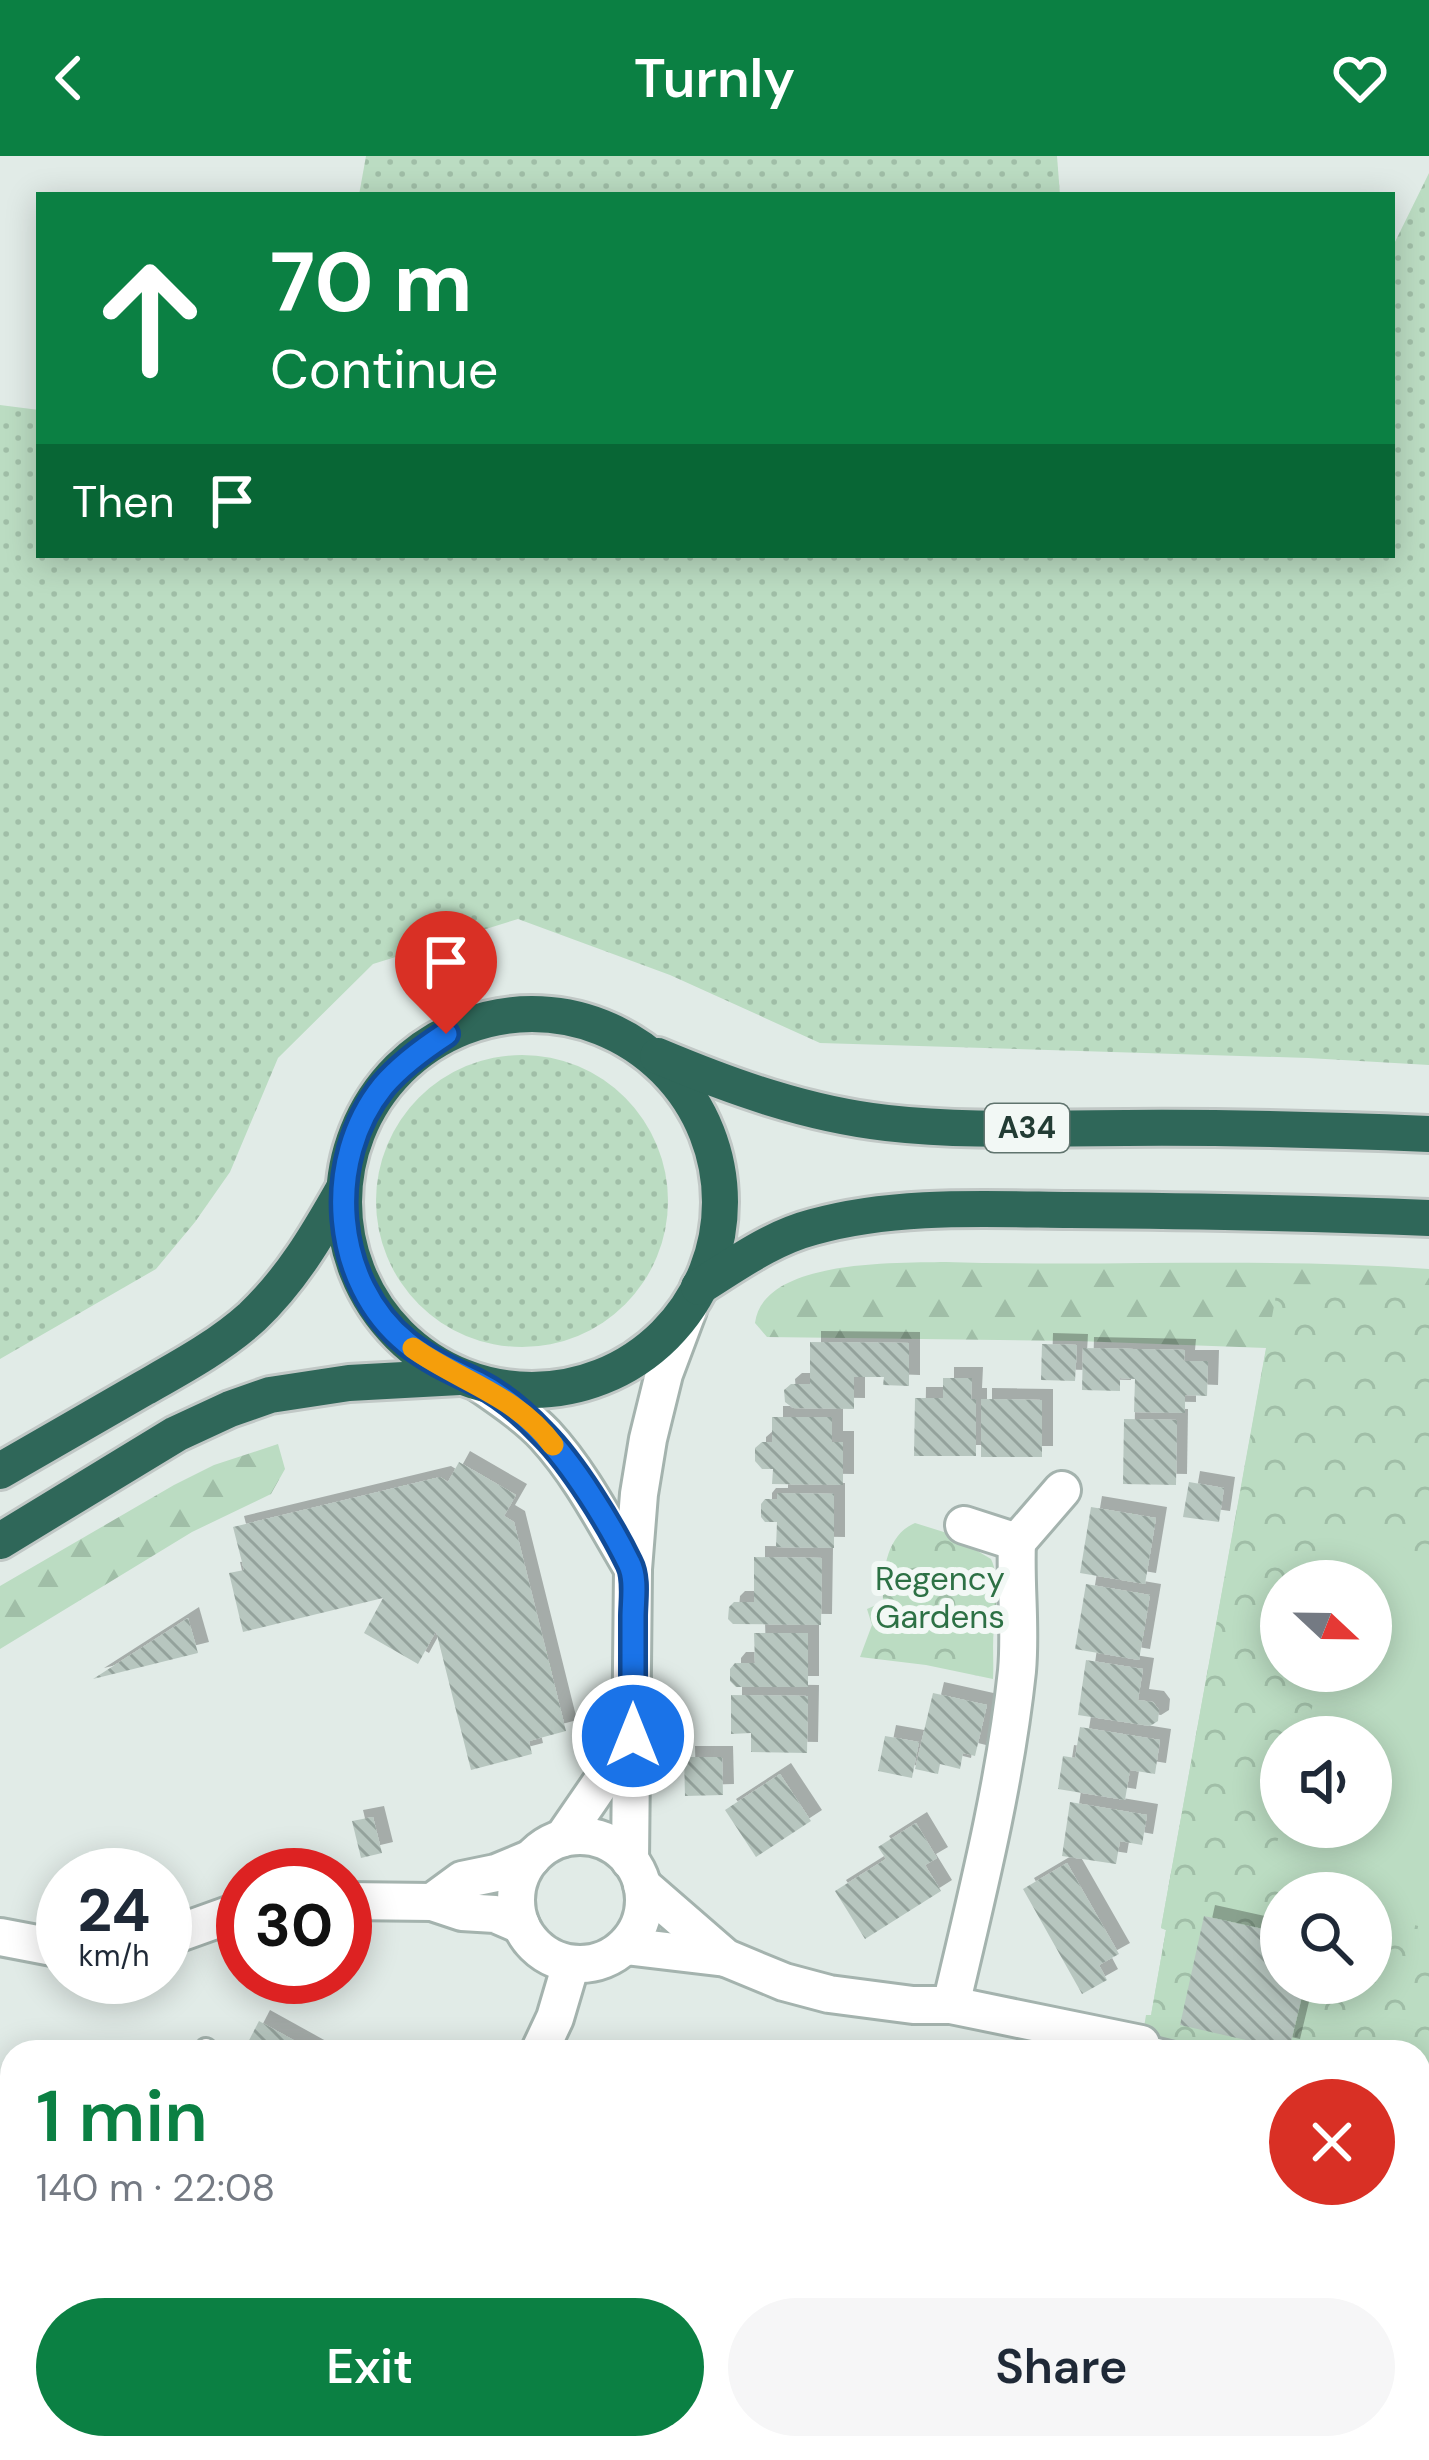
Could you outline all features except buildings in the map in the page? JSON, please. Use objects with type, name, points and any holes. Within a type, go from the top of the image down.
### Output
[{"type":"highway","name":"A34","points":[[469,1380],[440,1367],[403,1340],[378,1312],[351,1256],[344,1188],[362,1120],[382,1087],[413,1056],[446,1034],[482,1020],[526,1014],[572,1018],[726,1084],[829,1114],[884,1123],[946,1128],[1266,1127],[1429,1134]]},
{"type":"highway","name":"A34","points":[[638,1047],[674,1078],[711,1147],[720,1206],[711,1257],[694,1298]]},
{"type":"highway","name":"A34","points":[[0,1471],[165,1376],[251,1318],[309,1250],[344,1188]]},
{"type":"highway","name":"A34","points":[[0,1541],[176,1434],[270,1395],[349,1383],[469,1380],[532,1391],[595,1380],[652,1346],[694,1298],[765,1246],[809,1228],[853,1218],[996,1209],[1429,1218]]},
{"type":"street","points":[[633,1736],[548,1848],[522,1873],[516,1908],[521,1925],[536,1947],[552,1958],[590,1964],[609,1957],[625,1946],[641,1918],[633,1736],[633,1569],[639,1493],[664,1374],[694,1298]]},
{"type":"street","points":[[469,1380],[510,1403],[546,1436],[633,1569]]},
{"type":"street","points":[[952,2005],[997,1798],[1013,1696],[1019,1642],[1017,1542],[1062,1490]]},
{"type":"street","points":[[964,1525],[1017,1542]]},
{"type":"street","points":[[432,1902],[463,1880],[496,1873],[582,1836],[617,1848],[636,1873],[726,1958]]},
{"type":"street","points":[[372,1901],[432,1902],[462,1912],[495,1914],[521,1925]]},
{"type":"street","points":[[0,1937],[36,1944]]},
{"type":"street","points":[[625,1946],[726,1958],[829,1994],[952,2005],[1120,2040]]},
{"type":"street","points":[[544,2040],[571,1964]]},
{"type":"green space","points":[[366,156],[1057,156],[1060,192],[360,192]]},
{"type":"green space","points":[[1429,173],[1429,1065],[820,1043],[670,975],[518,919],[373,964],[278,1058],[230,1172],[156,1269],[0,1359],[0,405],[36,410],[36,558],[1395,558],[1395,242]]},
{"type":"green space","points":[[522,1055],[578,1066],[625,1098],[657,1145],[668,1201],[657,1257],[625,1304],[578,1336],[522,1347],[466,1336],[419,1304],[387,1257],[376,1201],[387,1145],[419,1098],[466,1066]]},
{"type":"green space","points":[[1308,1264],[1429,1269],[1429,1308],[1359,1306],[1285,1560],[1260,1560],[1260,1644],[1151,2016],[1166,1930],[1161,1928],[1266,1348],[767,1337],[755,1323],[763,1302],[781,1287],[806,1276],[866,1265]]},
{"type":"green space","points":[[1278,1284],[1429,1285],[1429,2040],[1142,2040],[1146,2015],[1151,2015],[1166,1930],[1161,1928]]},
{"type":"green space","points":[[278,1444],[285,1469],[271,1494],[192,1532],[0,1649],[0,1586],[174,1485],[214,1465]]},
{"type":"green space","name":"Regency Gardens","points":[[915,1523],[947,1533],[991,1559],[997,1584],[993,1679],[860,1657],[872,1625],[867,1609],[883,1602],[892,1546]]},
{"type":"green space","points":[[1357,1534],[1429,1555],[1429,1929],[1392,1919],[1392,1872],[1270,1872],[1276,1848],[1392,1848],[1392,1716],[1310,1716],[1316,1692],[1392,1692],[1392,1560],[1350,1560]]},
{"type":"slow traffic","points":[[413,1348],[510,1403],[553,1445]]},
{"type":"route","points":[[446,1034],[413,1056],[382,1087],[362,1120],[344,1188],[351,1256],[378,1312],[403,1340],[440,1367],[479,1383],[510,1403],[546,1436],[633,1569],[633,1736]]}]
